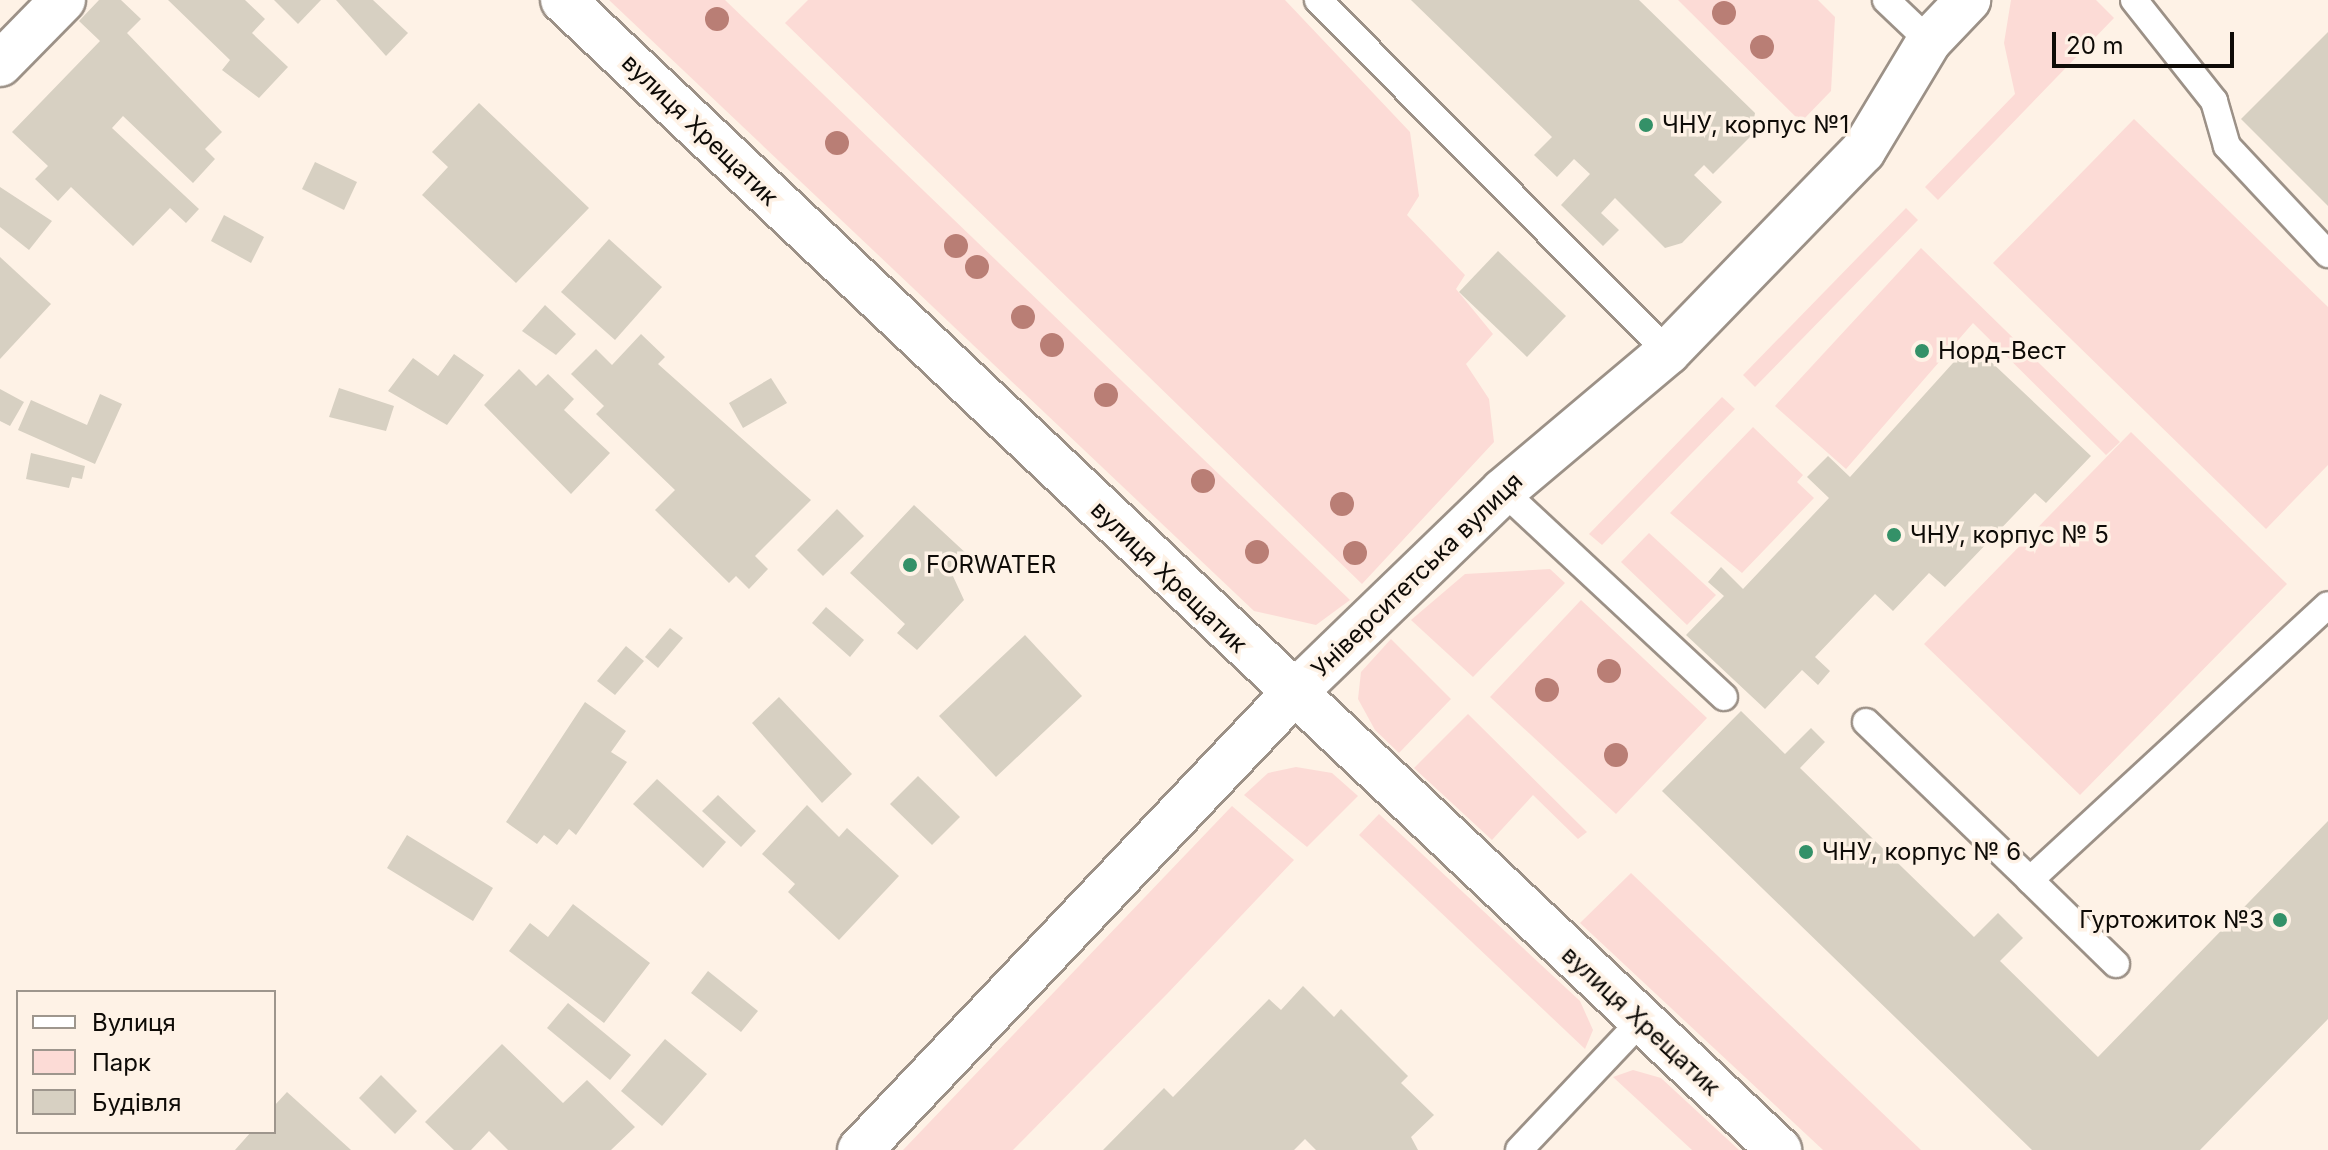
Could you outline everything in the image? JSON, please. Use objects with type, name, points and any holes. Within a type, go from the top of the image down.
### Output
[{"type":"street","points":[[0,64],[63,0]]},
{"type":"street","name":"вулиця Хрещатик","points":[[563,0],[1292,695],[1779,1150]]},
{"type":"street","name":"Університетська вулиця","points":[[860,1150],[1292,695],[1503,491],[1668,352],[1863,151],[1929,41],[1968,0]]},
{"type":"lane","points":[[1318,0],[1668,352]]},
{"type":"lane","points":[[1886,0],[1929,41]]},
{"type":"lane","points":[[2134,0],[2214,101],[2227,146],[2328,254]]},
{"type":"lane","points":[[1503,491],[1724,697]]},
{"type":"lane","points":[[2030,880],[2328,605]]},
{"type":"lane","points":[[1866,722],[2116,964]]},
{"type":"lane","points":[[1519,1150],[1641,1021]]},
{"type":"green space","points":[[609,0],[725,0],[1350,600],[1316,625],[1254,611]]},
{"type":"green space","points":[[808,0],[1285,0],[1410,132],[1419,196],[1407,215],[1465,275],[1456,289],[1493,334],[1466,364],[1489,399],[1494,442],[1362,584],[785,23]]},
{"type":"green space","points":[[1678,0],[1818,0],[1835,17],[1831,91],[1801,122]]},
{"type":"green space","points":[[2011,0],[2096,0],[2114,18],[1938,200],[1925,187],[2015,94],[2004,43]]},
{"type":"green space","points":[[2134,119],[2328,307],[2328,465],[2266,529],[1993,263]]},
{"type":"green space","points":[[1906,208],[1918,220],[1755,387],[1743,375]]},
{"type":"green space","points":[[1921,248],[2120,442],[2106,455],[1973,323],[1846,469],[1775,406]]},
{"type":"green space","points":[[1722,397],[1735,409],[1602,545],[1589,534]]},
{"type":"green space","points":[[1753,427],[1803,475],[1797,482],[1814,498],[1742,573],[1670,513]]},
{"type":"green space","points":[[2131,432],[2287,584],[2080,795],[1924,644]]},
{"type":"green space","points":[[1649,533],[1716,595],[1687,625],[1621,562]]},
{"type":"green space","points":[[1550,569],[1565,583],[1473,677],[1411,620],[1465,574]]},
{"type":"green space","points":[[1581,600],[1707,718],[1616,814],[1490,697]]},
{"type":"green space","points":[[1391,639],[1451,699],[1399,753],[1375,730],[1358,699],[1361,672]]},
{"type":"green space","points":[[1468,714],[1587,832],[1578,839],[1533,795],[1492,840],[1414,768]]},
{"type":"green space","points":[[1296,767],[1332,773],[1358,796],[1307,847],[1244,795],[1268,773]]},
{"type":"green space","points":[[1232,806],[1294,860],[1167,994],[1013,1150],[903,1150]]},
{"type":"green space","points":[[1379,814],[1580,1001],[1593,1030],[1585,1049],[1359,835]]},
{"type":"green space","points":[[1631,873],[1921,1150],[1823,1150],[1580,923]]},
{"type":"green space","points":[[1633,1070],[1661,1078],[1739,1150],[1692,1150],[1613,1077]]},
{"type":"building","points":[[99,0],[121,0],[141,19],[127,33],[222,132],[205,149],[215,159],[193,183],[123,116],[112,128],[199,209],[186,223],[170,208],[133,246],[71,187],[58,201],[35,179],[48,166],[12,132],[100,41],[79,21]]},
{"type":"building","points":[[168,0],[245,0],[265,19],[252,33],[288,67],[259,98],[222,70],[230,60]]},
{"type":"building","points":[[274,0],[321,0],[298,24]]},
{"type":"building","points":[[336,0],[373,0],[408,33],[386,56]]},
{"type":"building","name":"ЧНУ, корпус №1","points":[[1411,0],[1639,0],[1755,113],[1751,136],[1713,174],[1704,165],[1694,175],[1722,202],[1682,243],[1665,248],[1615,198],[1601,213],[1619,230],[1603,246],[1561,205],[1590,174],[1574,159],[1557,177],[1534,155],[1552,137]]},
{"type":"building","points":[[2328,32],[2328,206],[2241,119]]},
{"type":"building","points":[[479,103],[589,208],[516,283],[422,195],[448,167],[432,152]]},
{"type":"building","points":[[315,162],[357,182],[344,210],[302,189]]},
{"type":"building","points":[[0,187],[52,221],[29,250],[0,227]]},
{"type":"building","points":[[224,215],[264,237],[251,263],[211,241]]},
{"type":"building","points":[[609,239],[662,287],[615,340],[561,292]]},
{"type":"building","points":[[1498,251],[1566,316],[1527,357],[1459,292]]},
{"type":"building","points":[[0,257],[51,304],[0,359]]},
{"type":"building","points":[[545,305],[576,334],[556,355],[522,331]]},
{"type":"building","points":[[641,334],[665,357],[658,364],[811,500],[755,556],[768,569],[749,589],[736,576],[729,583],[655,510],[675,490],[596,414],[604,406],[571,374],[596,349],[612,365]]},
{"type":"building","name":"ЧНУ, корпус № 5","points":[[1971,343],[2091,456],[2046,503],[2035,493],[1945,587],[1929,573],[1893,611],[1875,594],[1815,657],[1830,671],[1818,685],[1802,670],[1765,709],[1686,635],[1724,596],[1708,582],[1721,567],[1743,589],[1829,498],[1807,477],[1828,456],[1850,477]]},
{"type":"building","points":[[454,354],[484,375],[447,425],[388,391],[413,358],[438,376]]},
{"type":"building","points":[[519,369],[536,386],[548,374],[574,399],[564,410],[610,453],[571,494],[484,405]]},
{"type":"building","points":[[771,378],[787,403],[743,428],[729,403]]},
{"type":"building","points":[[339,388],[394,406],[386,431],[329,417]]},
{"type":"building","points":[[0,389],[24,402],[10,426],[0,421]]},
{"type":"building","points":[[100,394],[122,404],[95,464],[18,430],[31,400],[87,425]]},
{"type":"building","points":[[31,453],[85,466],[82,479],[72,477],[69,488],[26,479]]},
{"type":"building","name":"FORWATER","points":[[914,505],[969,556],[952,574],[964,600],[917,650],[897,633],[905,624],[850,573]]},
{"type":"building","points":[[837,509],[864,536],[823,576],[797,550]]},
{"type":"building","points":[[826,607],[864,640],[850,657],[812,623]]},
{"type":"building","points":[[670,628],[683,638],[658,668],[645,657]]},
{"type":"building","points":[[1025,635],[1082,696],[996,777],[939,716]]},
{"type":"building","points":[[626,646],[644,661],[615,695],[597,681]]},
{"type":"building","points":[[779,697],[852,774],[822,803],[752,723]]},
{"type":"building","points":[[585,702],[626,731],[611,752],[627,762],[576,835],[569,829],[557,845],[544,835],[537,844],[506,822]]},
{"type":"building","points":[[1741,711],[1785,754],[1811,728],[1825,742],[1800,768],[1974,937],[1998,913],[2023,938],[2000,961],[2098,1057],[2328,821],[2328,1019],[2200,1150],[2032,1150],[1662,791]]},
{"type":"building","points":[[918,776],[960,817],[932,845],[890,804]]},
{"type":"building","points":[[657,779],[726,842],[703,868],[633,804]]},
{"type":"building","points":[[718,795],[756,831],[741,847],[702,811]]},
{"type":"building","points":[[807,805],[839,837],[847,828],[899,876],[839,940],[788,892],[795,884],[762,854]]},
{"type":"building","points":[[407,835],[493,888],[473,921],[387,868]]},
{"type":"building","points":[[573,904],[650,963],[604,1023],[509,951],[530,923],[548,937]]},
{"type":"building","points":[[708,971],[758,1011],[741,1032],[691,993]]},
{"type":"building","points":[[1303,986],[1334,1017],[1341,1009],[1408,1076],[1401,1083],[1434,1115],[1411,1137],[1418,1150],[1316,1150],[1305,1139],[1294,1150],[1103,1150],[1164,1088],[1173,1097],[1269,999],[1281,1010]]},
{"type":"building","points":[[568,1003],[631,1055],[610,1080],[547,1028]]},
{"type":"building","points":[[665,1039],[707,1074],[662,1126],[621,1091]]},
{"type":"building","points":[[502,1044],[563,1103],[587,1080],[635,1127],[611,1150],[508,1150],[489,1131],[471,1150],[454,1150],[425,1122]]},
{"type":"building","points":[[381,1075],[417,1111],[395,1134],[359,1098]]},
{"type":"building","points":[[287,1092],[351,1150],[235,1150],[249,1134],[276,1134],[276,1104]]},
{"type":"place","name":"ЧНУ, корпус №1","points":[[1646,125]]},
{"type":"place","name":"Норд-Вест","points":[[1922,351]]},
{"type":"place","name":"ЧНУ, корпус № 5","points":[[1894,535]]},
{"type":"place","name":"FORWATER","points":[[910,565]]},
{"type":"place","name":"ЧНУ, корпус № 6","points":[[1806,852]]},
{"type":"place","name":"Гуртожиток №3","points":[[2280,920]]}]
